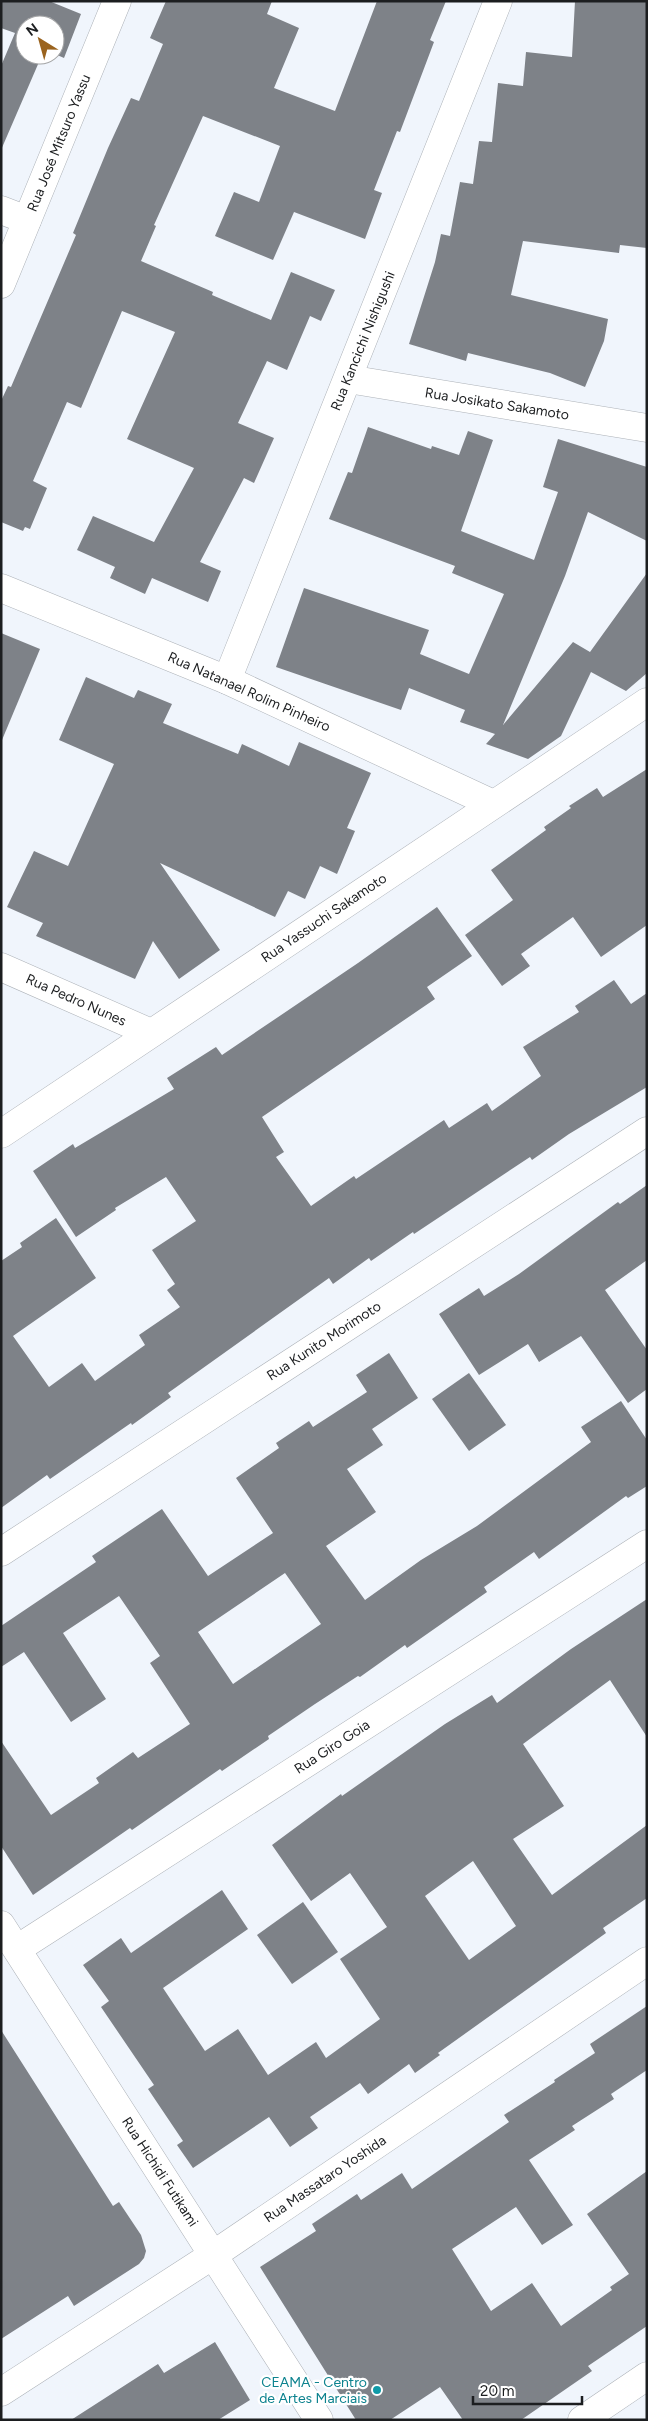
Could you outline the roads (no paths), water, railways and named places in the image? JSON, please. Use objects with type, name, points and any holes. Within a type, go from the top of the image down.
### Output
[{"type":"street","name":"Rua José Mitsuro Yassu","points":[[1,284],[117,1]]},
{"type":"street","name":"Rua Kancichi Nishigushi","points":[[227,680],[498,1]]},
{"type":"street","points":[[1,210],[27,220]]},
{"type":"street","name":"Rua Josikato Sakamoto","points":[[348,379],[647,428]]},
{"type":"street","name":"Rua Natanael Rolim Pinheiro","points":[[1,588],[227,680],[493,804]]},
{"type":"street","name":"Rua Yassuchi Sakamoto","points":[[1,1134],[647,702]]},
{"type":"street","name":"Rua Pedro Nunes","points":[[1,968],[151,1033]]},
{"type":"street","name":"Rua Kunito Morimoto","points":[[1,1552],[647,1131]]},
{"type":"street","name":"Rua Giro Goia","points":[[17,1949],[647,1544]]},
{"type":"street","name":"Rua Hichidi Futikami","points":[[1,1925],[319,2420]]},
{"type":"street","name":"Rua Massataro Yoshida","points":[[1,2392],[213,2255],[647,1961]]},
{"type":"street","points":[[582,2420],[647,2376]]},
{"type":"place","name":"CEAMA - Centro de Artes Marciais","points":[[377,2390]]}]
